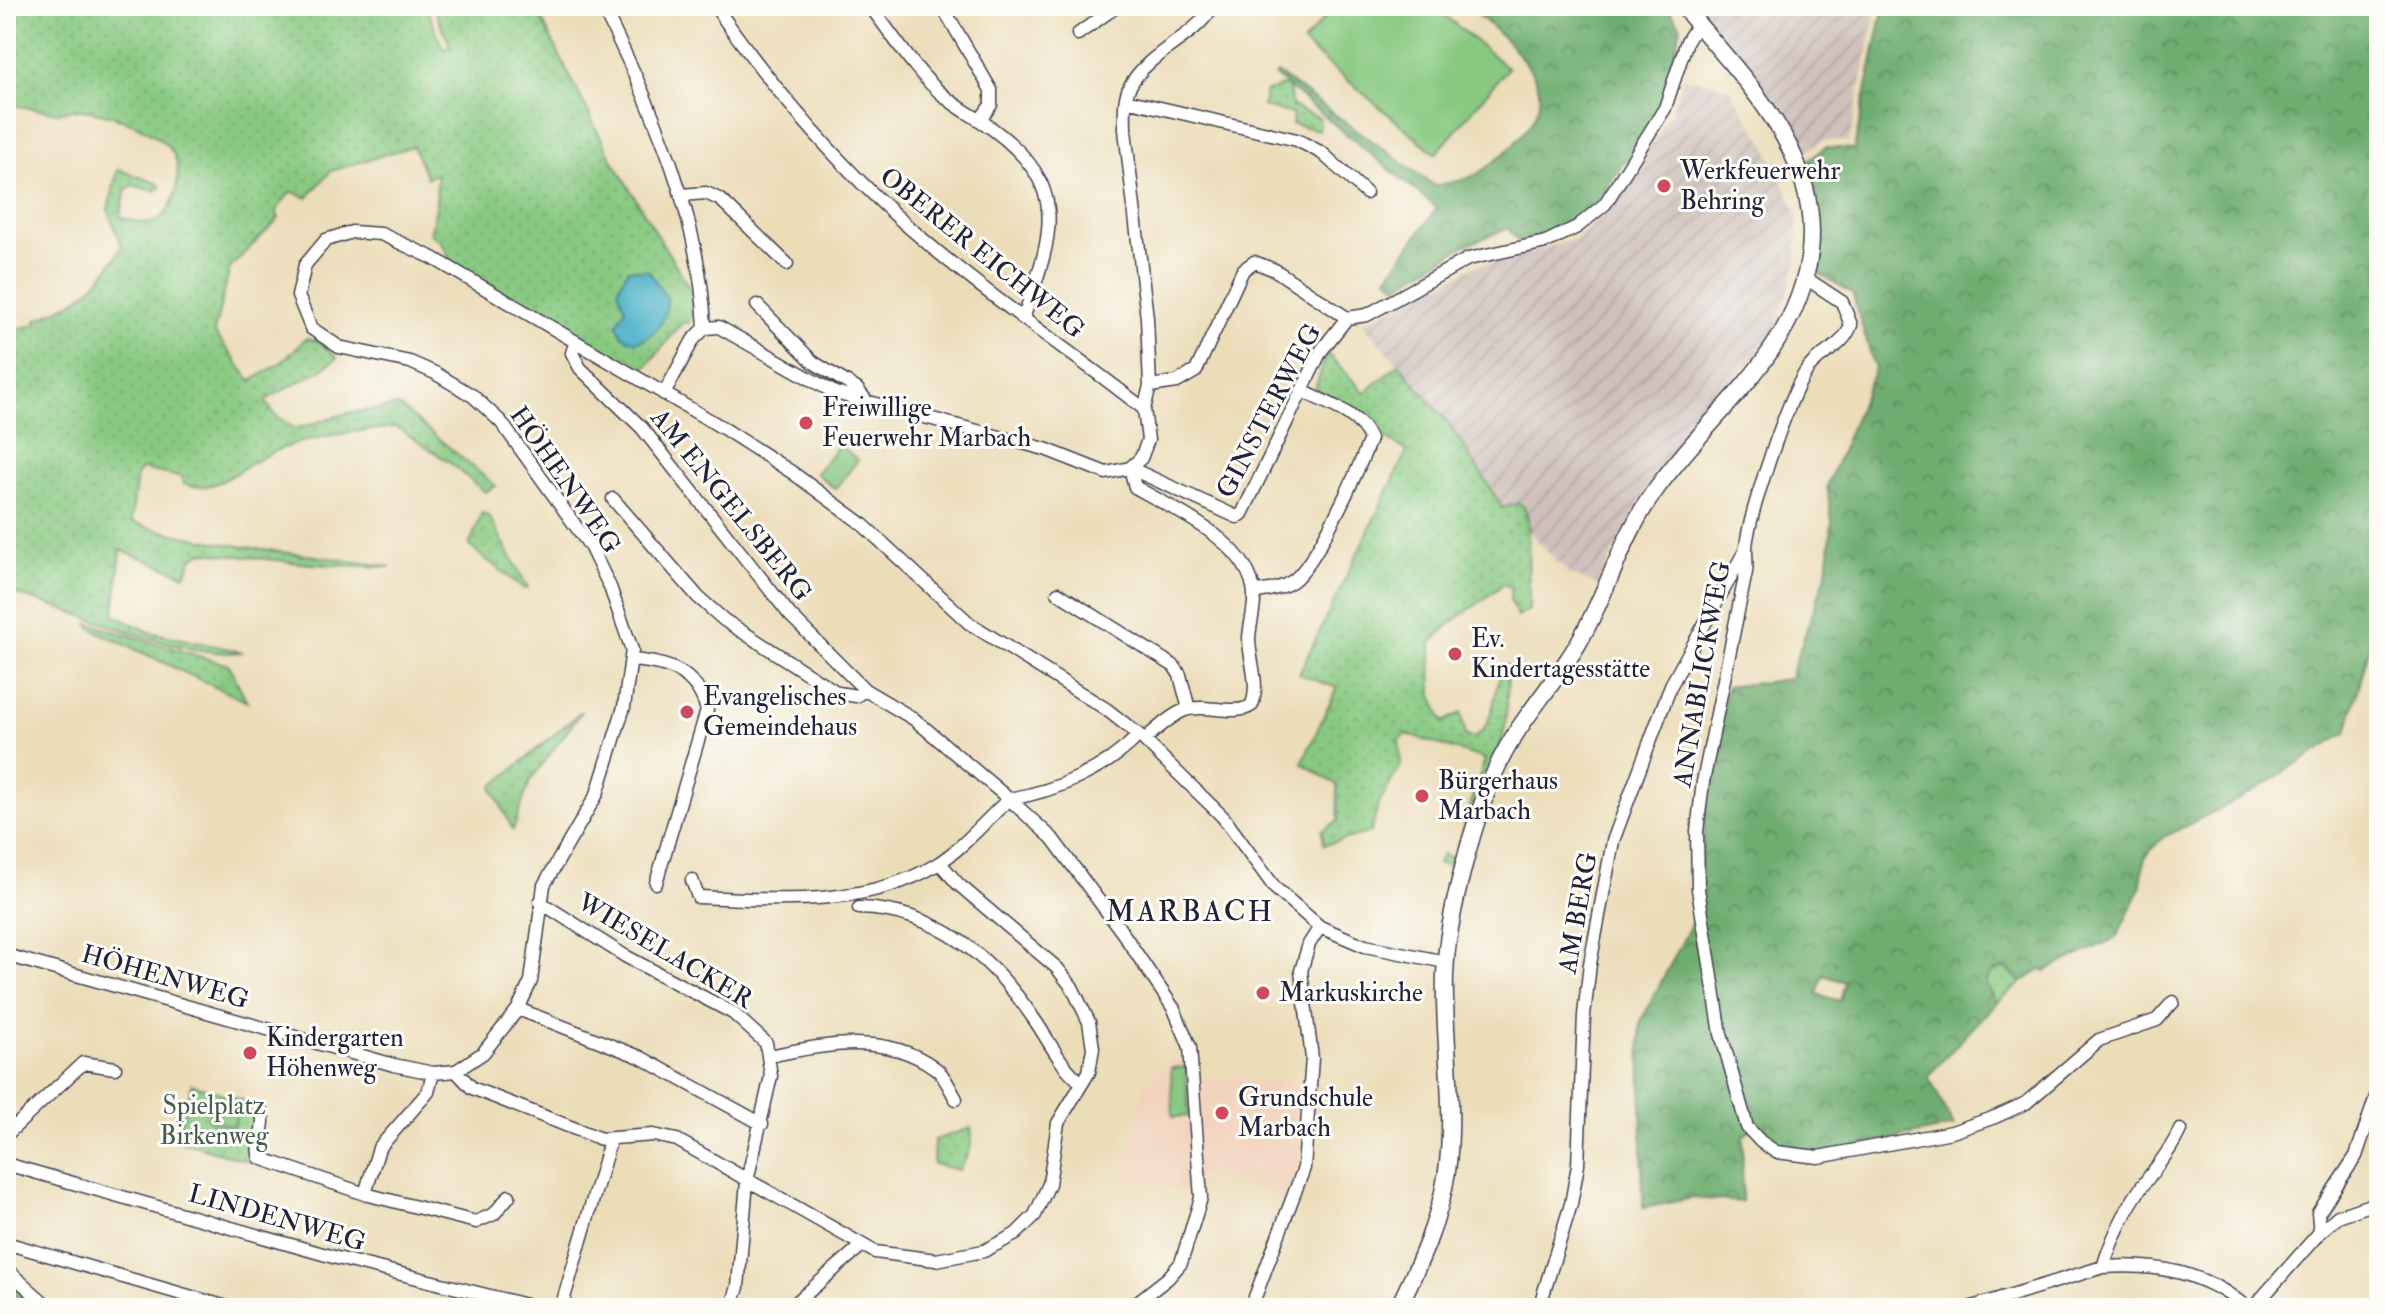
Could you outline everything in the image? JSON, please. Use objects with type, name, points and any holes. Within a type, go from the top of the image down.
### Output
[{"type":"main road","points":[[1398,1308],[1425,1253],[1446,1173],[1450,1113],[1446,962],[1463,875],[1501,759],[1580,640],[1651,496],[1780,340],[1804,277],[1811,215],[1795,159],[1773,118],[1683,6]]},
{"type":"street","points":[[602,6],[650,106],[681,195],[703,284],[705,328]]},
{"type":"street","name":"OBERER EICHWEG","points":[[715,6],[779,92],[850,172],[925,242],[1144,409]]},
{"type":"street","points":[[870,6],[943,95],[980,120],[1030,165],[1050,212],[1048,247],[1023,319]]},
{"type":"street","points":[[942,6],[991,90],[991,105],[980,120]]},
{"type":"street","points":[[1078,34],[1117,6]]},
{"type":"street","points":[[664,394],[693,340],[705,328],[719,327],[835,393],[1045,449],[1106,473],[1130,468],[1141,458],[1148,440],[1144,409],[1150,386],[1147,318],[1125,130],[1126,100],[1129,87],[1154,57],[1185,36],[1213,6]]},
{"type":"street","name":"GINSTERWEG","points":[[1130,468],[1237,517],[1247,505],[1321,351],[1347,318],[1367,315],[1468,259],[1546,242],[1577,227],[1605,204],[1665,108],[1687,41],[1698,24]]},
{"type":"street","points":[[1126,100],[1297,140],[1322,153],[1366,193]]},
{"type":"street","points":[[681,195],[706,193],[721,200],[787,264]]},
{"type":"street","name":"HÖHENWEG","points":[[6,955],[394,1065],[433,1073],[456,1071],[483,1053],[518,1009],[532,973],[540,902],[550,874],[590,812],[621,719],[632,660],[630,642],[590,546],[501,422],[473,396],[435,373],[410,362],[351,350],[325,341],[302,312],[298,296],[300,277],[309,256],[326,240],[352,232],[381,234],[433,258],[723,428],[827,496],[861,523],[969,623],[1106,709],[1142,738],[1223,817],[1275,888],[1320,927],[1365,946],[1446,962]]},
{"type":"street","points":[[1150,386],[1177,382],[1196,371],[1243,270],[1254,262],[1283,275],[1347,318]]},
{"type":"street","name":"ANNABLICKWEG","points":[[1804,277],[1842,302],[1851,325],[1844,341],[1818,358],[1804,375],[1766,473],[1746,549],[1746,572],[1697,831],[1698,889],[1708,965],[1747,1127],[1776,1152],[1818,1157],[1952,1132],[2026,1103],[2099,1040],[2157,1020],[2173,1002]]},
{"type":"street","points":[[757,305],[813,362],[857,389],[865,399]]},
{"type":"street","name":"AM ENGELSBERG","points":[[575,344],[572,353],[580,368],[642,428],[790,615],[865,690],[914,719],[1052,838],[1169,1001],[1190,1047],[1201,1198],[1181,1263],[1168,1278],[1130,1308]]},
{"type":"street","points":[[1254,592],[1273,590],[1301,573],[1353,479],[1370,439],[1365,426],[1349,414],[1302,391]]},
{"type":"street","points":[[692,880],[698,897],[792,901],[894,887],[940,863],[1009,799],[1044,793],[1082,776],[1189,709],[1214,706],[1243,710],[1252,705],[1256,689],[1249,639],[1254,592],[1231,548],[1198,523],[1135,487],[1130,468]]},
{"type":"street","name":"AM ENGELSBERG","points":[[613,499],[698,597],[724,620],[838,693],[856,696],[865,690]]},
{"type":"street","name":"AM BERG","points":[[1539,1308],[1571,1204],[1578,1165],[1584,1015],[1613,841],[1671,685],[1746,549]]},
{"type":"street","points":[[1058,593],[1174,666],[1180,675],[1189,709]]},
{"type":"street","points":[[632,660],[667,664],[681,670],[699,690],[707,710],[656,883]]},
{"type":"street","points":[[456,1071],[472,1088],[610,1141],[664,1136],[861,1246],[897,1256],[936,1260],[984,1251],[1016,1234],[1035,1215],[1049,1184],[1058,1123],[1092,1061],[1092,1035],[1072,987],[1057,968],[958,884],[940,863]]},
{"type":"street","name":"WIESELACKER","points":[[540,902],[625,956],[733,1013],[766,1043],[770,1056]]},
{"type":"street","points":[[859,908],[889,909],[919,917],[970,948],[1016,995],[1059,1060],[1082,1083]]},
{"type":"street","points":[[1242,1308],[1255,1302],[1304,1168],[1312,1058],[1301,971],[1309,944],[1320,927]]},
{"type":"street","points":[[518,1009],[640,1057],[762,1124]]},
{"type":"street","points":[[731,1308],[738,1287],[742,1208],[771,1076],[770,1056],[846,1043],[890,1049],[937,1069],[956,1099]]},
{"type":"street","points":[[6,1135],[83,1063],[115,1068]]},
{"type":"street","points":[[365,1194],[379,1148],[428,1092],[433,1073]]},
{"type":"street","points":[[2320,1232],[2318,1213],[2356,1156],[2379,1088]]},
{"type":"street","points":[[261,1110],[265,1120],[257,1150],[260,1158],[365,1194],[476,1222],[494,1214],[509,1196]]},
{"type":"street","points":[[2103,1267],[2112,1239],[2133,1200],[2171,1150],[2180,1130]]},
{"type":"street","points":[[561,1308],[610,1141]]},
{"type":"street","name":"LINDENWEG","points":[[6,1164],[337,1258],[538,1308]]},
{"type":"street","points":[[1969,1308],[2103,1267],[2149,1266],[2185,1273],[2228,1291],[2250,1308],[2338,1216],[2376,1203]]},
{"type":"street","points":[[6,1243],[230,1308]]},
{"type":"street","points":[[790,1308],[861,1246]]},
{"type":"street","points":[[6,1269],[50,1308]]},
{"type":"shaded area","points":[[1696,6],[1877,6],[1849,142],[1824,140],[1805,151],[1776,103]]},
{"type":"shaded area","points":[[1683,77],[1728,87],[1765,144],[1797,213],[1797,261],[1774,336],[1655,473],[1597,585],[1569,574],[1496,497],[1450,425],[1363,323],[1474,267],[1577,239],[1609,211],[1672,112]]},
{"type":"shaded area","name":"Grundschule Marbach","points":[[1187,1052],[1191,1074],[1309,1084],[1304,1142],[1287,1201],[1216,1173],[1197,1175],[1197,1193],[1126,1180],[1144,1081]]},
{"type":"green space","points":[[6,6],[426,6],[443,49],[451,47],[433,6],[535,6],[610,156],[696,299],[689,323],[682,323],[647,366],[637,372],[451,262],[442,243],[430,233],[436,208],[437,174],[427,178],[413,146],[331,171],[307,198],[291,191],[276,211],[279,218],[230,268],[214,332],[251,381],[283,361],[306,338],[320,342],[337,358],[265,401],[274,414],[295,429],[348,413],[399,406],[496,486],[485,492],[449,462],[396,427],[303,441],[269,454],[212,485],[183,484],[182,477],[141,469],[137,475],[131,522],[227,544],[391,567],[311,564],[203,552],[193,557],[185,575],[121,550],[114,615],[150,632],[243,652],[218,652],[158,640],[6,591],[6,331],[36,325],[36,320],[77,299],[95,284],[113,262],[122,247],[108,210],[118,169],[159,184],[160,188],[154,191],[133,185],[126,190],[120,217],[146,223],[159,220],[166,213],[175,195],[178,173],[174,155],[167,145],[122,119],[87,110],[60,113],[6,104]]},
{"type":"green space","points":[[1334,6],[1433,6],[1508,68],[1436,154],[1303,43]]},
{"type":"green space","points":[[1469,6],[1666,6],[1681,26],[1661,106],[1600,198],[1575,221],[1519,242],[1508,228],[1464,246],[1397,286],[1387,277],[1437,208],[1275,76],[1277,73],[1435,186],[1468,178],[1500,157],[1523,134],[1538,107],[1539,94],[1530,69],[1506,40]]},
{"type":"green space","points":[[1884,6],[2379,6],[2379,639],[2370,646],[2347,732],[2249,794],[2162,838],[2145,857],[2140,890],[2116,938],[2045,971],[2041,969],[2021,983],[2007,968],[1996,970],[1986,979],[1985,983],[1996,1003],[1928,1076],[1954,1126],[1818,1154],[1776,1149],[1752,1129],[1743,1136],[1742,1202],[1693,1198],[1643,1208],[1640,1023],[1697,913],[1708,784],[1727,687],[1789,679],[1827,572],[1832,522],[1827,486],[1875,369],[1852,293],[1820,274],[1819,219],[1810,159],[1826,147],[1854,149]],"holes":[[[1823,975],[1845,982],[1840,1001],[1817,994]]]},
{"type":"green space","points":[[1285,85],[1289,88],[1292,107],[1320,118],[1319,130],[1292,124],[1293,114],[1263,107],[1265,92]]},
{"type":"green space","points":[[1327,353],[1365,393],[1399,364],[1450,425],[1503,508],[1518,503],[1524,507],[1528,518],[1529,610],[1518,617],[1510,600],[1511,587],[1503,584],[1456,620],[1431,644],[1432,695],[1443,722],[1461,713],[1466,736],[1474,738],[1487,724],[1503,667],[1507,665],[1508,670],[1506,719],[1501,744],[1474,823],[1454,867],[1438,863],[1442,854],[1450,858],[1455,854],[1485,759],[1406,734],[1399,740],[1401,765],[1378,805],[1371,832],[1324,845],[1322,831],[1338,821],[1337,785],[1302,763],[1337,688],[1299,674],[1407,451],[1372,430],[1377,426],[1315,389]]},
{"type":"green space","points":[[839,445],[858,460],[835,489],[816,473]]},
{"type":"green space","points":[[482,513],[489,516],[528,588],[524,589],[469,546]]},
{"type":"green space","points":[[87,623],[229,665],[247,702],[94,630]]},
{"type":"green space","points":[[582,711],[530,781],[513,830],[492,787]]},
{"type":"green space","points":[[2000,967],[2008,968],[2021,983],[1996,1003],[1985,983],[1987,976]]},
{"type":"green space","points":[[1186,1067],[1189,1116],[1173,1117],[1171,1068]]},
{"type":"green space","name":"Spielplatz Birkenweg","points":[[192,1084],[260,1106],[251,1162],[176,1140]]},
{"type":"green space","points":[[214,1099],[239,1107],[233,1127],[208,1119]]},
{"type":"green space","points":[[971,1128],[970,1150],[959,1170],[933,1164],[934,1140]]},
{"type":"green space","points":[[6,1276],[42,1308],[6,1308]]},
{"type":"water","points":[[628,269],[649,271],[667,299],[665,314],[654,332],[635,342],[623,336],[617,325],[625,309],[618,289]]},
{"type":"place","name":"Werkfeuerwehr Behring","points":[[1664,186]]},
{"type":"place","name":"Freiwillige Feuerwehr Marbach","points":[[806,423]]},
{"type":"place","name":"Ev. Kindertagesstätte","points":[[1455,654]]},
{"type":"place","name":"Evangelisches Gemeindehaus","points":[[687,712]]},
{"type":"place","name":"Bürgerhaus Marbach","points":[[1422,796]]},
{"type":"place","name":"Markuskirche","points":[[1263,993]]},
{"type":"place","name":"Kindergarten Höhenweg","points":[[250,1053]]},
{"type":"place","name":"Grundschule Marbach","points":[[1222,1113]]},
{"type":"district","name":"MARBACH","points":[[1190,911]]}]
